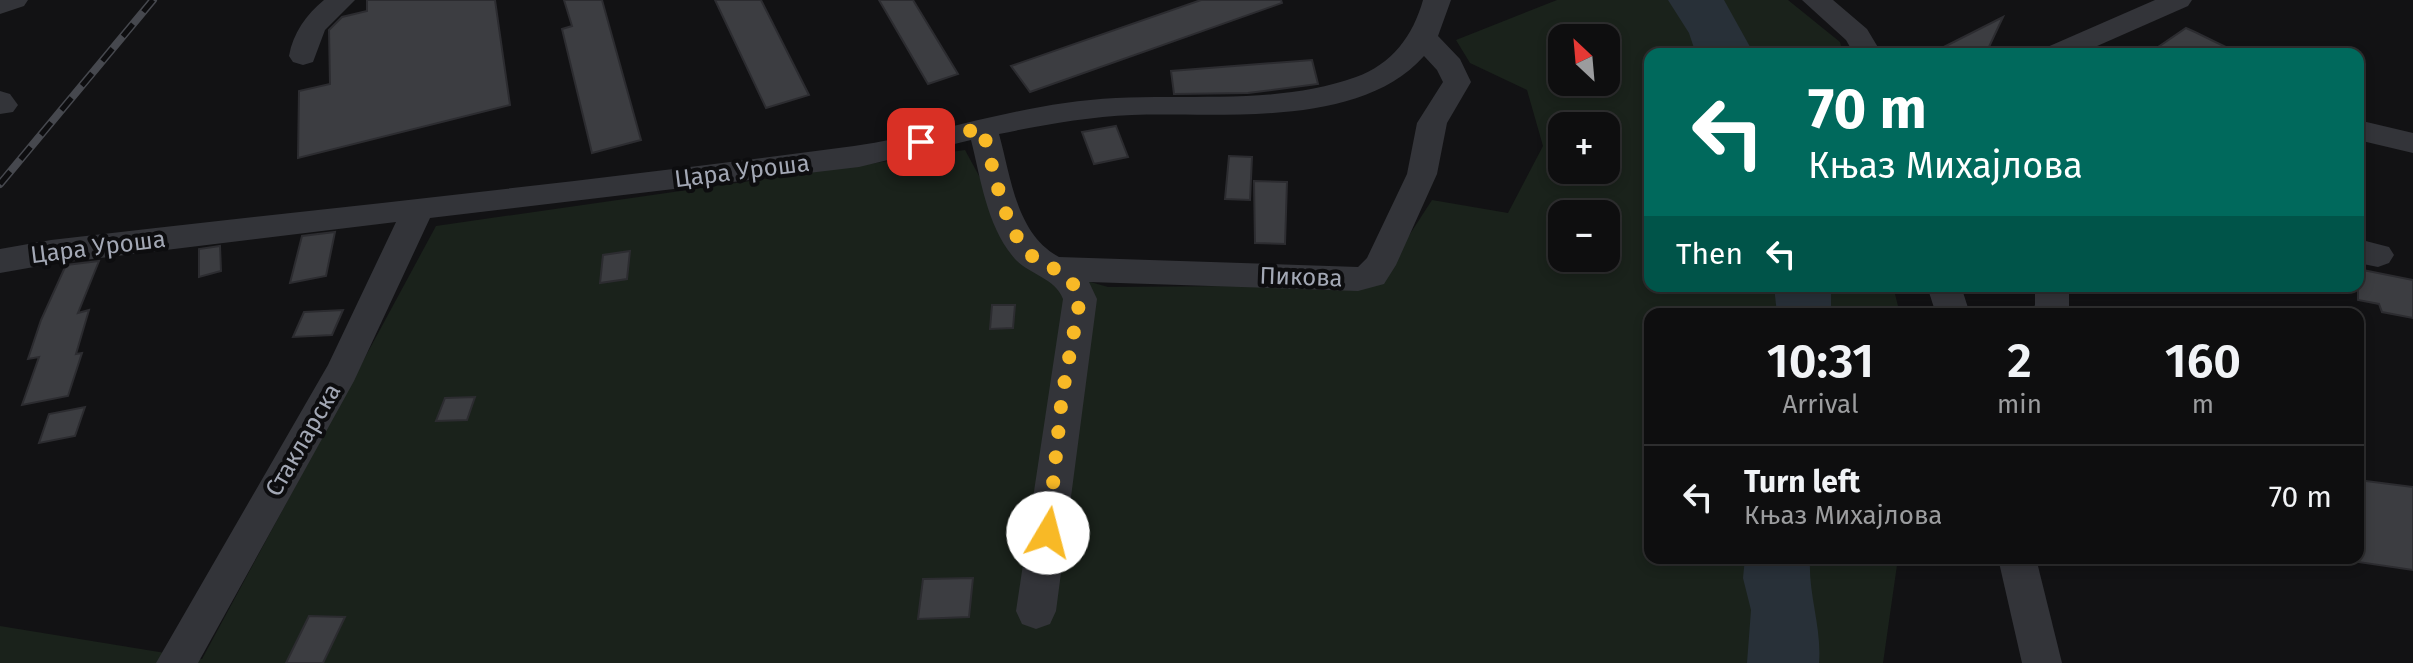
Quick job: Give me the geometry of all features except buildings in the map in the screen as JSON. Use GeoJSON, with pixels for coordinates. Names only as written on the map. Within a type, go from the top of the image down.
{"type":"FeatureCollection","features":[{"type":"Feature","properties":{"kind":"street"},"geometry":{"type":"LineString","coordinates":[[0,6],[14,0]]}},
{"type":"Feature","properties":{"kind":"street"},"geometry":{"type":"LineString","coordinates":[[303,56],[305,40],[318,19],[341,0]]}},
{"type":"Feature","properties":{"kind":"street","name":"Цара Уроша"},"geometry":{"type":"LineString","coordinates":[[0,261],[51,252],[859,156],[982,128],[1100,108],[1263,101],[1337,92],[1392,72],[1424,38],[1437,0]]}},
{"type":"Feature","properties":{"kind":"street"},"geometry":{"type":"LineString","coordinates":[[2082,48],[2178,0]]}},
{"type":"Feature","properties":{"kind":"street"},"geometry":{"type":"LineString","coordinates":[[1820,1],[1857,35],[1865,48]]}},
{"type":"Feature","properties":{"kind":"street","name":"Пикова"},"geometry":{"type":"LineString","coordinates":[[1055,269],[1358,279],[1372,275],[1380,265],[1422,174],[1432,123],[1457,82],[1457,74],[1424,38]]}},
{"type":"Feature","properties":{"kind":"street"},"geometry":{"type":"LineString","coordinates":[[982,128],[1012,228],[1031,256],[1067,275],[1080,299],[1062,396],[1055,480],[1036,611]]}},
{"type":"Feature","properties":{"kind":"street"},"geometry":{"type":"LineString","coordinates":[[2364,131],[2413,143]]}},
{"type":"Feature","properties":{"kind":"street","name":"Стакларска"},"geometry":{"type":"LineString","coordinates":[[176,663],[342,371],[418,210]]}},
{"type":"Feature","properties":{"kind":"street"},"geometry":{"type":"LineString","coordinates":[[2018,564],[2042,663]]}},
{"type":"Feature","properties":{"kind":"shaded area"},"geometry":{"type":"Polygon","coordinates":[[[1557,0],[1788,0],[1840,42],[1842,48],[1644,48],[1644,292],[1894,292],[1898,308],[1644,308],[1644,564],[1897,564],[1883,663],[0,663],[0,626],[202,659],[436,226],[965,150],[1027,264],[1108,287],[1377,285],[1432,200],[1508,213],[1543,146],[1527,90],[1470,63],[1456,40],[1557,0]]]}},
{"type":"Feature","properties":{"kind":"shaded area"},"geometry":{"type":"Polygon","coordinates":[[[1668,0],[1724,0],[1751,48],[1694,48],[1689,33],[1668,0]]]}},
{"type":"Feature","properties":{"kind":"shaded area"},"geometry":{"type":"Polygon","coordinates":[[[1775,292],[1831,292],[1831,308],[1776,308],[1775,292]]]}},
{"type":"Feature","properties":{"kind":"shaded area"},"geometry":{"type":"Polygon","coordinates":[[[1744,564],[1810,564],[1819,663],[1747,663],[1751,610],[1743,578],[1744,564]]]}},
{"type":"Feature","properties":{"kind":"railway"},"geometry":{"type":"LineString","coordinates":[[0,184],[153,0]]}},
{"type":"Feature","properties":{"kind":"route"},"geometry":{"type":"LineString","coordinates":[[921,142],[982,128],[1012,228],[1022,246],[1031,256],[1067,275],[1080,299],[1062,396],[1048,533]]}}]}
